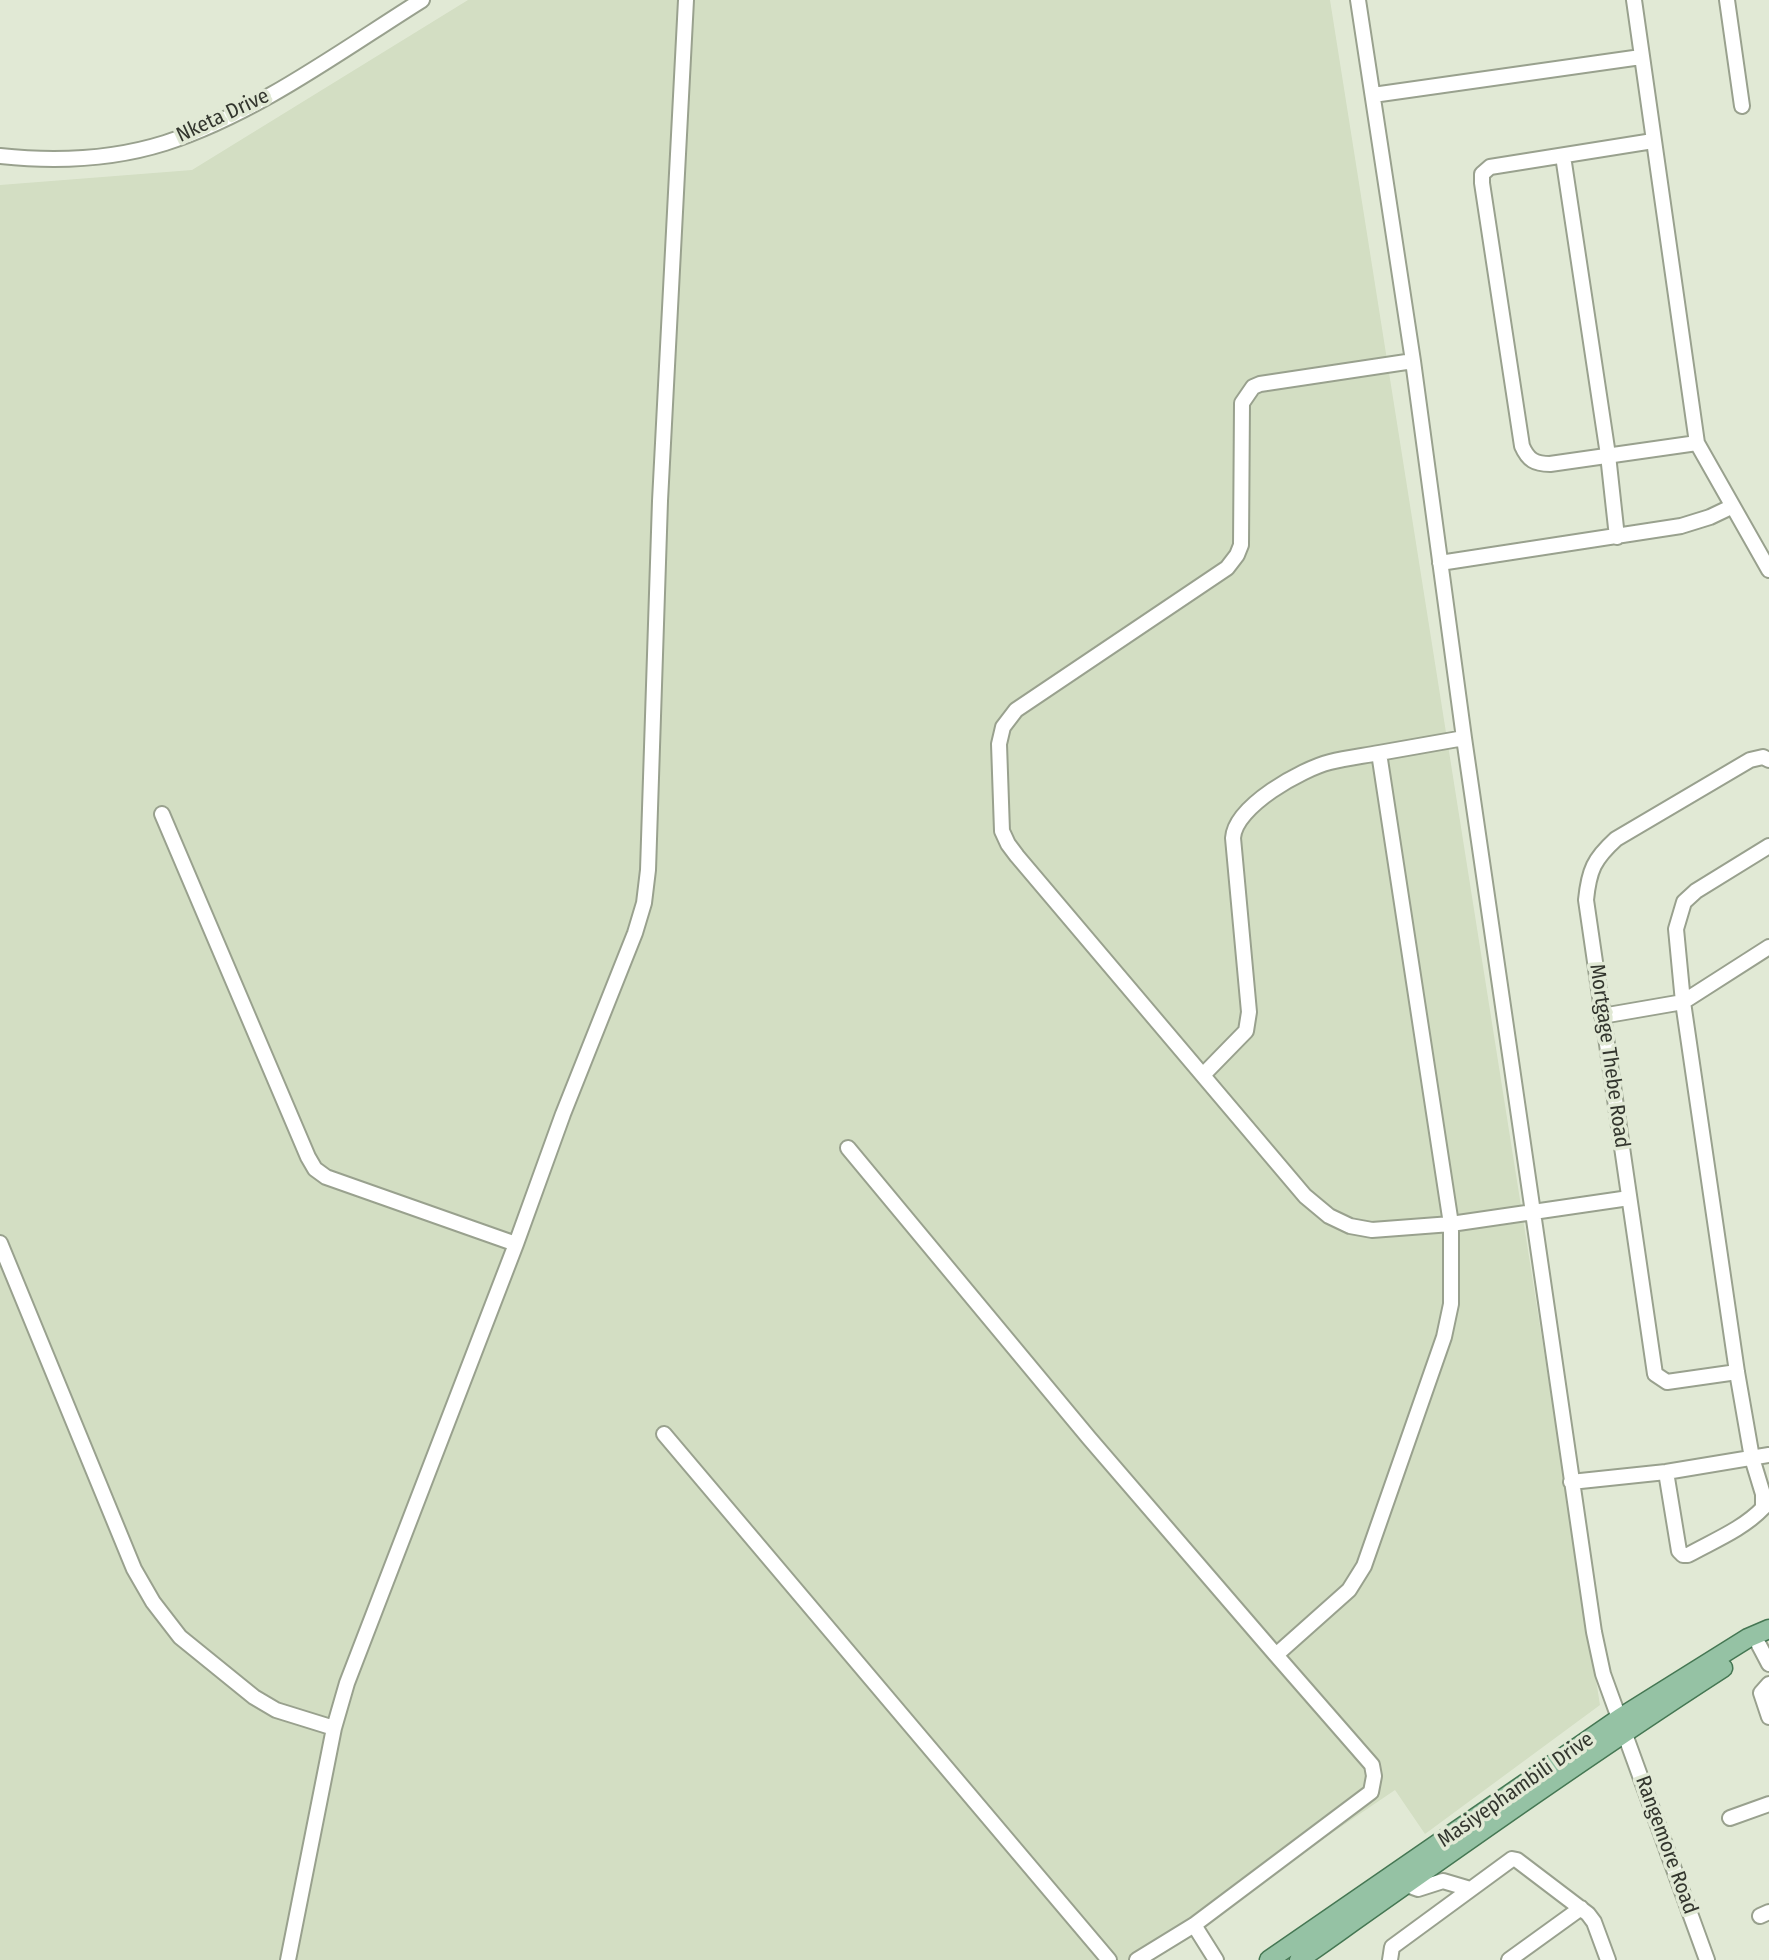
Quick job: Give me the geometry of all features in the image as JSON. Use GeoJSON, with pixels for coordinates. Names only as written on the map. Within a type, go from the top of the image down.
{"type":"FeatureCollection","features":[{"type":"Feature","properties":{"kind":"main road","name":"Masiyephambili Drive"},"geometry":{"type":"LineString","coordinates":[[1269,1960],[1623,1724],[1766,1636]]}},
{"type":"Feature","properties":{"kind":"main road","name":"Masiyephambili Drive"},"geometry":{"type":"LineString","coordinates":[[1299,1960],[1623,1724]]}},
{"type":"Feature","properties":{"kind":"street","name":"Nketa Drive"},"geometry":{"type":"LineString","coordinates":[[0,156],[63,160],[116,155],[165,143],[219,121],[273,93],[422,0]]}},
{"type":"Feature","properties":{"kind":"street"},"geometry":{"type":"LineString","coordinates":[[288,1960],[334,1728],[352,1671],[645,903],[660,501],[685,0]]}},
{"type":"Feature","properties":{"kind":"street","name":"Rangemore Road"},"geometry":{"type":"LineString","coordinates":[[1358,0],[1413,361],[1464,738],[1598,1654],[1707,1960]]}},
{"type":"Feature","properties":{"kind":"street"},"geometry":{"type":"LineString","coordinates":[[1634,0],[1697,443],[1769,570]]}},
{"type":"Feature","properties":{"kind":"street"},"geometry":{"type":"LineString","coordinates":[[1727,0],[1742,106]]}},
{"type":"Feature","properties":{"kind":"street"},"geometry":{"type":"LineString","coordinates":[[1373,96],[1641,57]]}},
{"type":"Feature","properties":{"kind":"street"},"geometry":{"type":"LineString","coordinates":[[1653,141],[1490,167],[1482,174],[1482,183],[1522,446],[1526,455],[1539,464],[1697,443]]}},
{"type":"Feature","properties":{"kind":"street"},"geometry":{"type":"LineString","coordinates":[[1563,156],[1608,455],[1617,537]]}},
{"type":"Feature","properties":{"kind":"street"},"geometry":{"type":"LineString","coordinates":[[1413,361],[1253,387],[1242,403],[1241,545],[1233,562],[1016,710],[1003,727],[999,744],[1002,831],[1008,844],[1203,1075],[1306,1196],[1329,1216],[1350,1226],[1372,1230],[1451,1224],[1629,1198]]}},
{"type":"Feature","properties":{"kind":"street"},"geometry":{"type":"LineString","coordinates":[[1440,563],[1696,523],[1731,507]]}},
{"type":"Feature","properties":{"kind":"street"},"geometry":{"type":"LineString","coordinates":[[1203,1075],[1246,1031],[1250,1012],[1233,838],[1238,821],[1280,786],[1319,766],[1464,738]]}},
{"type":"Feature","properties":{"kind":"street"},"geometry":{"type":"LineString","coordinates":[[1276,1655],[1349,1590],[1364,1566],[1444,1337],[1451,1304],[1451,1224],[1379,753]]}},
{"type":"Feature","properties":{"kind":"street","name":"Mortgage Thebe Road"},"geometry":{"type":"LineString","coordinates":[[1737,1373],[1667,1382],[1655,1374],[1586,900],[1592,866],[1616,839],[1750,760],[1763,757],[1769,760]]}},
{"type":"Feature","properties":{"kind":"street"},"geometry":{"type":"LineString","coordinates":[[162,814],[315,1169],[326,1177],[516,1244]]}},
{"type":"Feature","properties":{"kind":"street"},"geometry":{"type":"LineString","coordinates":[[1666,1472],[1679,1551],[1683,1555],[1688,1555],[1755,1517],[1763,1508],[1761,1486],[1752,1458],[1737,1373],[1683,1002],[1676,929],[1684,902],[1709,881],[1769,846]]}},
{"type":"Feature","properties":{"kind":"street"},"geometry":{"type":"LineString","coordinates":[[1602,1016],[1683,1002],[1769,947]]}},
{"type":"Feature","properties":{"kind":"street"},"geometry":{"type":"LineString","coordinates":[[848,1148],[1089,1438],[1372,1765],[1374,1785],[1371,1792],[1194,1925],[1137,1960]]}},
{"type":"Feature","properties":{"kind":"street"},"geometry":{"type":"LineString","coordinates":[[0,1243],[134,1569],[153,1602],[180,1637],[254,1697],[276,1710],[334,1728]]}},
{"type":"Feature","properties":{"kind":"street"},"geometry":{"type":"LineString","coordinates":[[664,1434],[1109,1960]]}},
{"type":"Feature","properties":{"kind":"street"},"geometry":{"type":"LineString","coordinates":[[1571,1482],[1666,1472],[1769,1455]]}},
{"type":"Feature","properties":{"kind":"street"},"geometry":{"type":"LineString","coordinates":[[1766,1636],[1769,1664]]}},
{"type":"Feature","properties":{"kind":"street"},"geometry":{"type":"LineString","coordinates":[[1769,1684],[1760,1693],[1769,1717]]}},
{"type":"Feature","properties":{"kind":"street"},"geometry":{"type":"LineString","coordinates":[[1730,1818],[1769,1804]]}},
{"type":"Feature","properties":{"kind":"street"},"geometry":{"type":"LineString","coordinates":[[1390,1960],[1392,1947],[1507,1861],[1515,1860],[1581,1908],[1594,1922],[1608,1960]]}},
{"type":"Feature","properties":{"kind":"street"},"geometry":{"type":"LineString","coordinates":[[1404,1884],[1418,1888],[1443,1881],[1470,1889]]}},
{"type":"Feature","properties":{"kind":"street"},"geometry":{"type":"LineString","coordinates":[[1509,1960],[1581,1908]]}},
{"type":"Feature","properties":{"kind":"street"},"geometry":{"type":"LineString","coordinates":[[1194,1925],[1216,1960]]}},
{"type":"Feature","properties":{"kind":"shaded area"},"geometry":{"type":"Polygon","coordinates":[[[468,0],[1330,0],[1600,1705],[1425,1834],[1395,1790],[1145,1960],[0,1960],[0,185],[192,170],[468,0]]]}}]}
